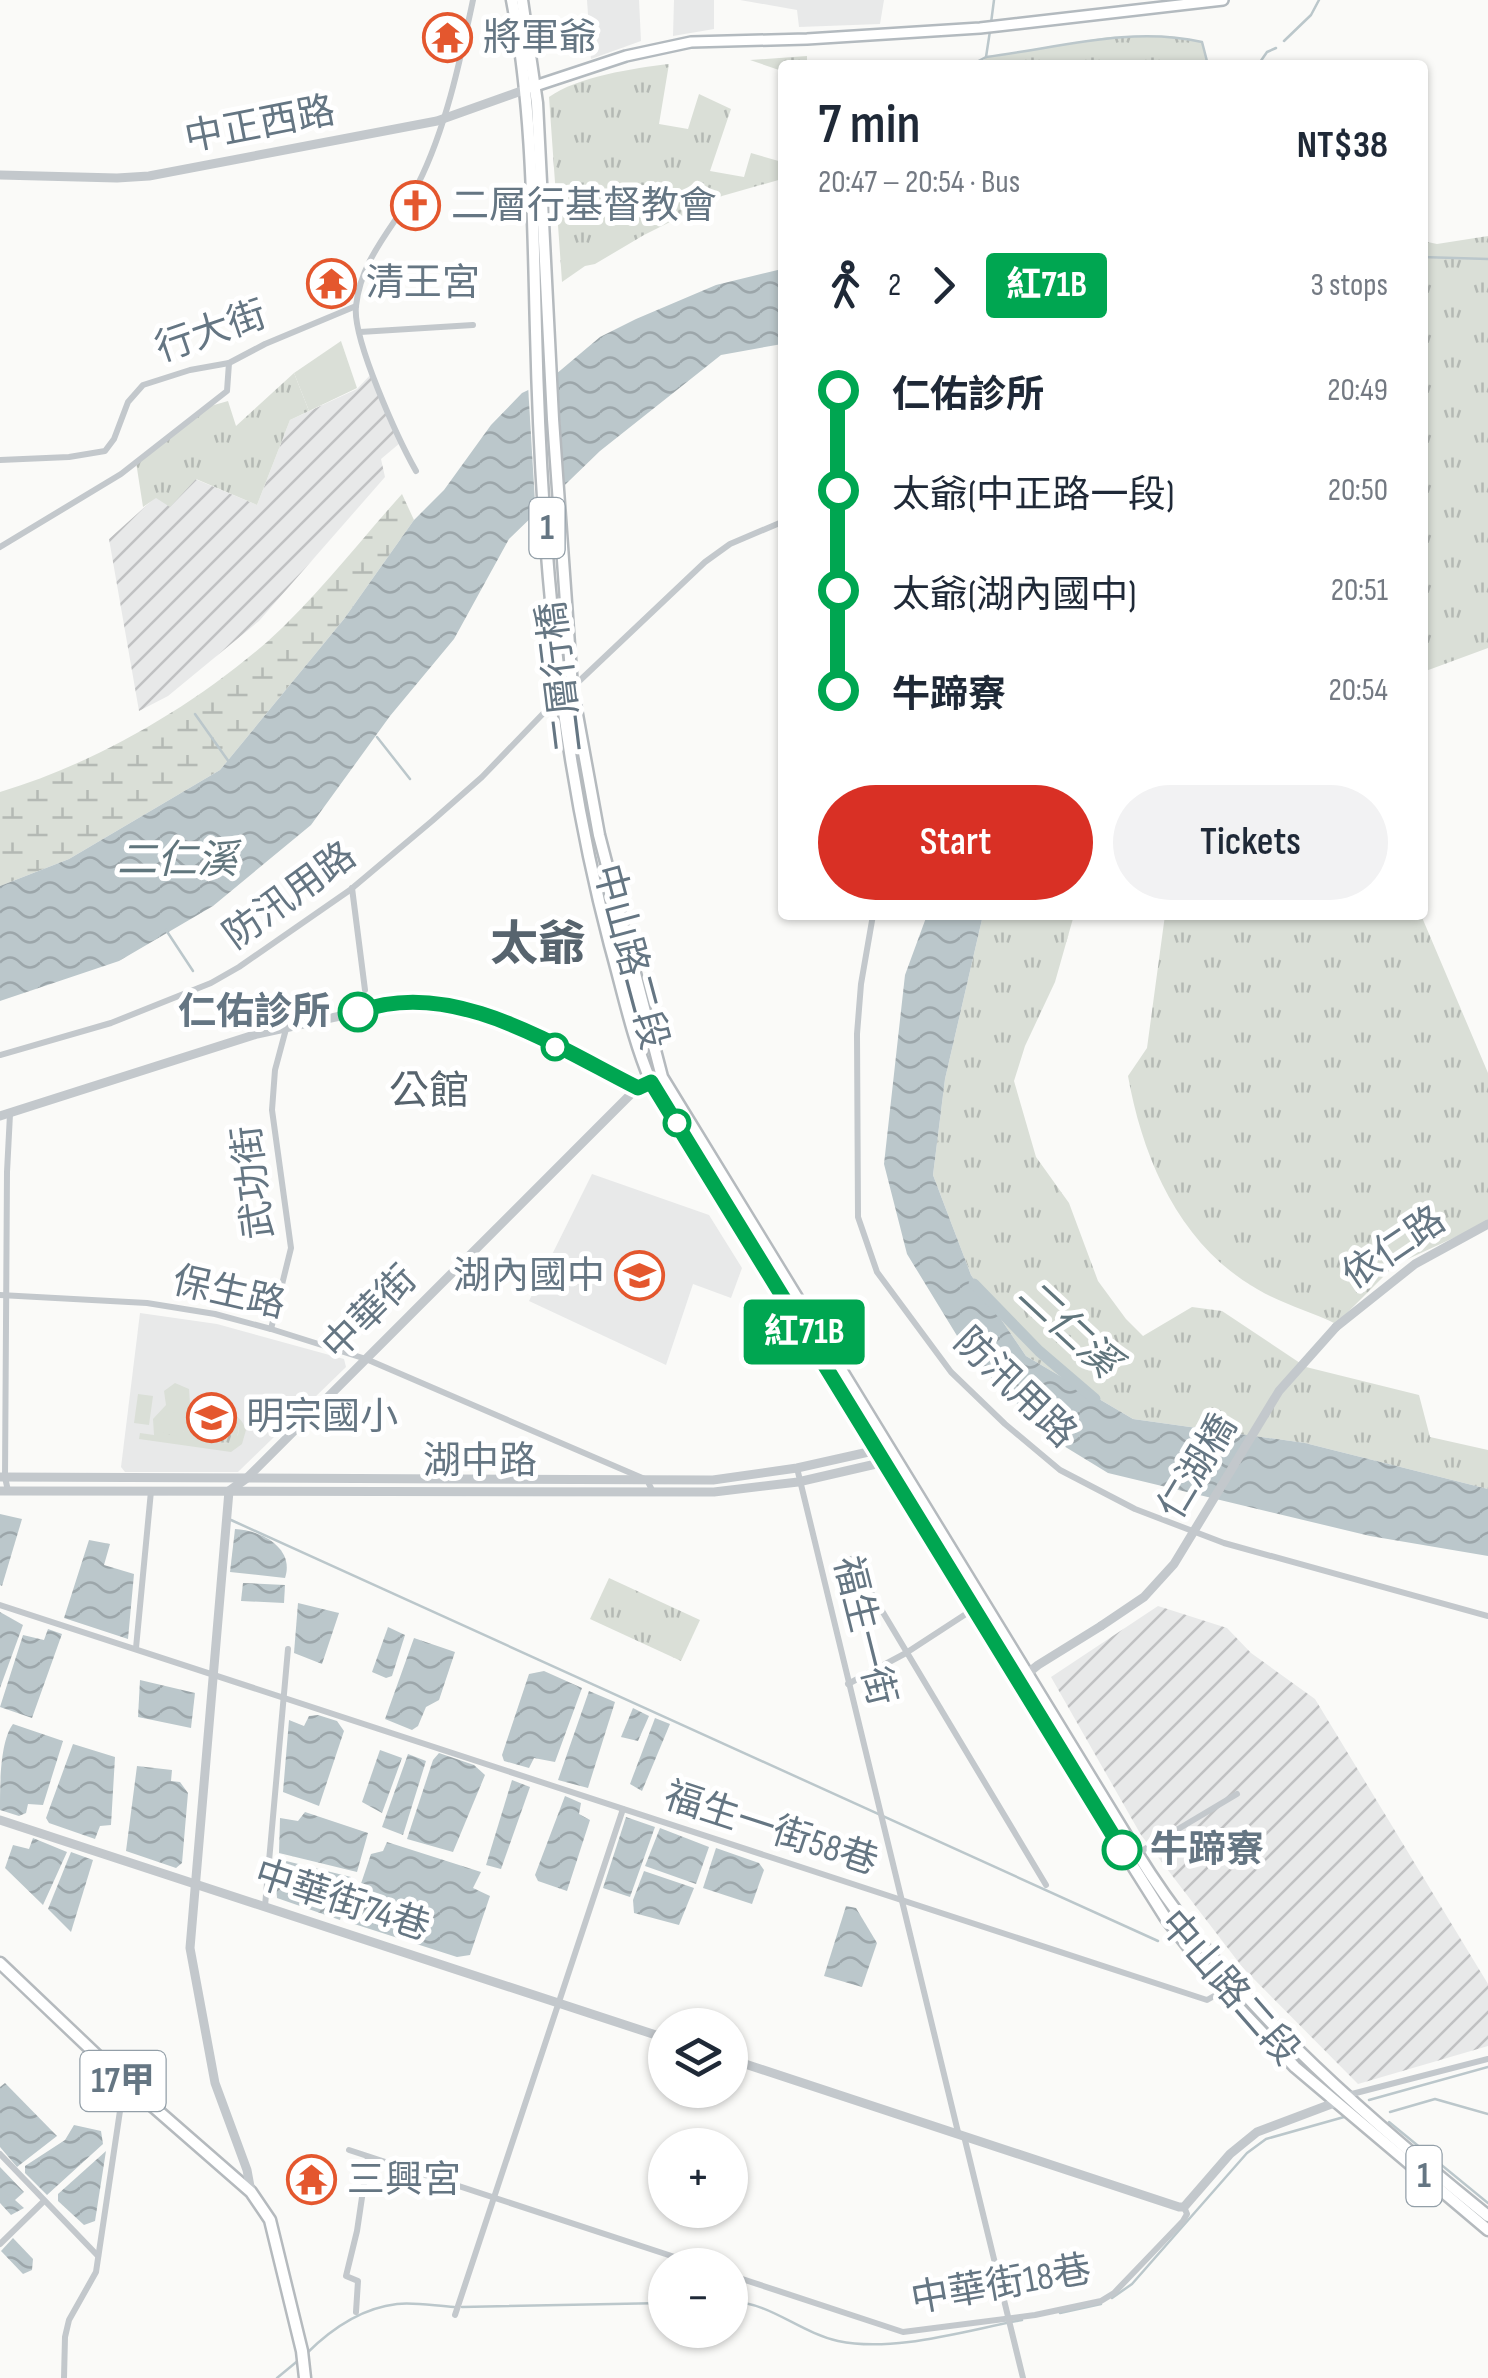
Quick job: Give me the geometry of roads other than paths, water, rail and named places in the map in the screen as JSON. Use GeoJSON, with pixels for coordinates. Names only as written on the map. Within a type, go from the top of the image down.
{"type":"FeatureCollection","features":[{"type":"Feature","properties":{"kind":"main road","name":"1"},"geometry":{"type":"LineString","coordinates":[[512,0],[529,88]]}},
{"type":"Feature","properties":{"kind":"main road","name":"1"},"geometry":{"type":"LineString","coordinates":[[522,0],[538,213]]}},
{"type":"Feature","properties":{"kind":"main road"},"geometry":{"type":"LineString","coordinates":[[529,88],[618,59],[691,42],[980,28],[1223,0]]}},
{"type":"Feature","properties":{"kind":"main road","name":"二層行橋"},"geometry":{"type":"LineString","coordinates":[[538,213],[572,687],[598,835]]}},
{"type":"Feature","properties":{"kind":"main road","name":"二層行橋"},"geometry":{"type":"LineString","coordinates":[[538,213],[540,420],[560,696],[585,840]]}},
{"type":"Feature","properties":{"kind":"main road","name":"中山路二段"},"geometry":{"type":"LineString","coordinates":[[598,835],[657,1079]]}},
{"type":"Feature","properties":{"kind":"main road","name":"中山路二段"},"geometry":{"type":"LineString","coordinates":[[585,840],[623,999],[657,1079],[883,1449],[973,1609],[1145,1888],[1223,1990],[1337,2106],[1364,2119]]}},
{"type":"Feature","properties":{"kind":"main road","name":"中山路二段"},"geometry":{"type":"LineString","coordinates":[[890,1461],[1030,1675],[1137,1854],[1179,1914],[1231,1980],[1350,2097],[1364,2119]]}},
{"type":"Feature","properties":{"kind":"main road","name":"17甲"},"geometry":{"type":"LineString","coordinates":[[0,1963],[124,2082],[251,2192],[270,2220],[303,2354],[305,2378]]}},
{"type":"Feature","properties":{"kind":"main road","name":"1"},"geometry":{"type":"LineString","coordinates":[[1364,2119],[1488,2216]]}},
{"type":"Feature","properties":{"kind":"main road","name":"1"},"geometry":{"type":"LineString","coordinates":[[1364,2119],[1488,2230]]}},
{"type":"Feature","properties":{"kind":"street"},"geometry":{"type":"LineString","coordinates":[[416,471],[381,396],[360,332],[356,306],[373,252],[416,187],[442,120],[473,0]]}},
{"type":"Feature","properties":{"kind":"street","name":"中正西路"},"geometry":{"type":"LineString","coordinates":[[0,175],[149,176],[442,120],[529,88]]}},
{"type":"Feature","properties":{"kind":"street","name":"行大街"},"geometry":{"type":"LineString","coordinates":[[0,460],[105,451],[114,439],[128,402],[144,385],[190,370],[229,364],[265,344],[356,306]]}},
{"type":"Feature","properties":{"kind":"street"},"geometry":{"type":"LineString","coordinates":[[360,332],[472,325]]}},
{"type":"Feature","properties":{"kind":"street"},"geometry":{"type":"LineString","coordinates":[[0,547],[121,474],[207,408],[227,391],[229,364]]}},
{"type":"Feature","properties":{"kind":"street"},"geometry":{"type":"LineString","coordinates":[[572,687],[705,562],[730,544],[778,524]]}},
{"type":"Feature","properties":{"kind":"street","name":"防汛用路"},"geometry":{"type":"LineString","coordinates":[[0,1055],[111,1023],[210,983],[239,967],[352,888],[482,777],[560,696]]}},
{"type":"Feature","properties":{"kind":"street"},"geometry":{"type":"LineString","coordinates":[[352,888],[365,990]]}},
{"type":"Feature","properties":{"kind":"street","name":"防汛用路"},"geometry":{"type":"LineString","coordinates":[[873,920],[861,984],[857,1034],[858,1217],[877,1272],[951,1372],[1060,1470],[1135,1509],[1224,1543],[1488,1616]]}},
{"type":"Feature","properties":{"kind":"street"},"geometry":{"type":"LineString","coordinates":[[4,1491],[5,1115],[34,1102],[209,1048],[386,1004],[432,1002],[488,1016],[638,1088],[657,1079]]}},
{"type":"Feature","properties":{"kind":"street","name":"武功街"},"geometry":{"type":"LineString","coordinates":[[271,1328],[291,1248],[272,1110],[275,1070],[286,1029]]}},
{"type":"Feature","properties":{"kind":"street","name":"中華街"},"geometry":{"type":"LineString","coordinates":[[229,1491],[247,1478],[638,1088]]}},
{"type":"Feature","properties":{"kind":"street","name":"依仁路"},"geometry":{"type":"LineString","coordinates":[[1336,1327],[1415,1264],[1488,1224]]}},
{"type":"Feature","properties":{"kind":"street","name":"保生路"},"geometry":{"type":"LineString","coordinates":[[4,1295],[147,1303],[271,1328],[366,1359],[646,1480]]}},
{"type":"Feature","properties":{"kind":"street","name":"仁湖橋"},"geometry":{"type":"LineString","coordinates":[[1018,1682],[1144,1597],[1174,1564],[1279,1391],[1336,1327]]}},
{"type":"Feature","properties":{"kind":"street","name":"湖中路"},"geometry":{"type":"LineString","coordinates":[[2,1477],[713,1480],[797,1468],[883,1449]]}},
{"type":"Feature","properties":{"kind":"street","name":"湖中路"},"geometry":{"type":"LineString","coordinates":[[4,1491],[714,1492],[798,1482],[890,1461]]}},
{"type":"Feature","properties":{"kind":"street","name":"福生一街"},"geometry":{"type":"LineString","coordinates":[[797,1468],[902,1901]]}},
{"type":"Feature","properties":{"kind":"street"},"geometry":{"type":"LineString","coordinates":[[646,1480],[652,1490]]}},
{"type":"Feature","properties":{"kind":"street"},"geometry":{"type":"LineString","coordinates":[[136,1648],[151,1491]]}},
{"type":"Feature","properties":{"kind":"street"},"geometry":{"type":"LineString","coordinates":[[229,1491],[190,1948],[218,2096],[251,2192]]}},
{"type":"Feature","properties":{"kind":"street"},"geometry":{"type":"LineString","coordinates":[[851,1559],[1046,1885]]}},
{"type":"Feature","properties":{"kind":"street"},"geometry":{"type":"LineString","coordinates":[[0,1605],[623,1809],[457,2311]]}},
{"type":"Feature","properties":{"kind":"street"},"geometry":{"type":"LineString","coordinates":[[848,1684],[906,1654],[973,1609]]}},
{"type":"Feature","properties":{"kind":"street"},"geometry":{"type":"LineString","coordinates":[[265,1906],[288,1649]]}},
{"type":"Feature","properties":{"kind":"street"},"geometry":{"type":"LineString","coordinates":[[1137,1854],[1238,1794]]}},
{"type":"Feature","properties":{"kind":"street","name":"福生一街58巷"},"geometry":{"type":"LineString","coordinates":[[623,1809],[1207,2000],[1223,1990]]}},
{"type":"Feature","properties":{"kind":"street","name":"中華街74巷"},"geometry":{"type":"LineString","coordinates":[[0,1820],[648,2032]]}},
{"type":"Feature","properties":{"kind":"street"},"geometry":{"type":"LineString","coordinates":[[902,1901],[1022,2378]]}},
{"type":"Feature","properties":{"kind":"street"},"geometry":{"type":"LineString","coordinates":[[748,2065],[1184,2207],[1230,2154],[1257,2132],[1337,2106],[1350,2097],[1488,2059]]}},
{"type":"Feature","properties":{"kind":"street"},"geometry":{"type":"LineString","coordinates":[[64,2378],[69,2320],[91,2286],[98,2256],[124,2082]]}},
{"type":"Feature","properties":{"kind":"street"},"geometry":{"type":"LineString","coordinates":[[349,2150],[648,2248]]}},
{"type":"Feature","properties":{"kind":"street"},"geometry":{"type":"LineString","coordinates":[[0,2154],[98,2256]]}},
{"type":"Feature","properties":{"kind":"street"},"geometry":{"type":"LineString","coordinates":[[356,2312],[358,2281],[346,2276],[358,2231],[368,2158]]}},
{"type":"Feature","properties":{"kind":"street"},"geometry":{"type":"LineString","coordinates":[[0,2244],[44,2201]]}},
{"type":"Feature","properties":{"kind":"street","name":"中華街18巷"},"geometry":{"type":"LineString","coordinates":[[748,2281],[903,2332],[1008,2319],[1101,2301],[1114,2293],[1182,2221],[1187,2214],[1184,2207]]}},
{"type":"Feature","properties":{"kind":"water","name":"二仁溪"},"geometry":{"type":"Polygon","coordinates":[[[778,270],[778,345],[721,355],[600,451],[509,539],[454,639],[390,716],[311,825],[213,906],[119,961],[0,1001],[0,886],[69,859],[220,770],[344,619],[414,520],[444,490],[491,425],[522,393],[549,380],[600,337],[716,285],[778,270]]]}},
{"type":"Feature","properties":{"kind":"water","name":"二仁溪"},"geometry":{"type":"Polygon","coordinates":[[[925,920],[982,920],[945,1079],[933,1175],[971,1275],[1026,1356],[1133,1419],[1305,1443],[1488,1489],[1488,1556],[1370,1536],[1108,1473],[1054,1440],[970,1357],[907,1254],[884,1164],[905,975],[925,920]]]}},
{"type":"Feature","properties":{"kind":"water"},"geometry":{"type":"Polygon","coordinates":[[[0,1514],[22,1519],[2,1586],[0,1585],[0,1514]]]}},
{"type":"Feature","properties":{"kind":"water"},"geometry":{"type":"Polygon","coordinates":[[[235,1529],[274,1543],[285,1558],[285,1578],[230,1572],[235,1529]]]}},
{"type":"Feature","properties":{"kind":"water"},"geometry":{"type":"Polygon","coordinates":[[[89,1540],[110,1544],[104,1565],[134,1574],[128,1639],[64,1618],[89,1540]]]}},
{"type":"Feature","properties":{"kind":"water"},"geometry":{"type":"Polygon","coordinates":[[[243,1583],[285,1585],[284,1603],[241,1601],[243,1583]]]}},
{"type":"Feature","properties":{"kind":"water"},"geometry":{"type":"Polygon","coordinates":[[[298,1603],[339,1613],[322,1664],[294,1653],[298,1603]]]}},
{"type":"Feature","properties":{"kind":"water"},"geometry":{"type":"Polygon","coordinates":[[[0,1612],[23,1625],[0,1688],[0,1612]]]}},
{"type":"Feature","properties":{"kind":"water"},"geometry":{"type":"Polygon","coordinates":[[[388,1627],[405,1635],[392,1676],[386,1678],[372,1672],[388,1627]]]}},
{"type":"Feature","properties":{"kind":"water"},"geometry":{"type":"Polygon","coordinates":[[[48,1629],[62,1634],[32,1718],[0,1707],[23,1635],[44,1640],[48,1629]]]}},
{"type":"Feature","properties":{"kind":"water"},"geometry":{"type":"Polygon","coordinates":[[[414,1638],[455,1652],[439,1700],[426,1707],[418,1726],[412,1730],[385,1719],[414,1638]]]}},
{"type":"Feature","properties":{"kind":"water"},"geometry":{"type":"Polygon","coordinates":[[[544,1671],[582,1688],[555,1762],[534,1758],[529,1768],[504,1761],[502,1755],[529,1674],[544,1671]]]}},
{"type":"Feature","properties":{"kind":"water"},"geometry":{"type":"Polygon","coordinates":[[[140,1680],[195,1693],[191,1728],[138,1717],[140,1680]]]}},
{"type":"Feature","properties":{"kind":"water"},"geometry":{"type":"Polygon","coordinates":[[[589,1691],[615,1702],[588,1788],[558,1780],[589,1691]]]}},
{"type":"Feature","properties":{"kind":"water"},"geometry":{"type":"Polygon","coordinates":[[[633,1708],[649,1716],[638,1741],[621,1737],[633,1708]]]}},
{"type":"Feature","properties":{"kind":"water"},"geometry":{"type":"Polygon","coordinates":[[[309,1716],[337,1721],[344,1731],[319,1806],[283,1792],[289,1720],[304,1726],[309,1716]]]}},
{"type":"Feature","properties":{"kind":"water"},"geometry":{"type":"Polygon","coordinates":[[[655,1718],[670,1724],[642,1791],[630,1784],[655,1718]]]}},
{"type":"Feature","properties":{"kind":"water"},"geometry":{"type":"Polygon","coordinates":[[[13,1724],[63,1741],[43,1805],[28,1804],[26,1813],[19,1816],[0,1810],[3,1752],[13,1724]]]}},
{"type":"Feature","properties":{"kind":"water"},"geometry":{"type":"Polygon","coordinates":[[[73,1744],[115,1757],[111,1825],[100,1826],[95,1839],[49,1823],[46,1818],[73,1744]]]}},
{"type":"Feature","properties":{"kind":"water"},"geometry":{"type":"Polygon","coordinates":[[[380,1750],[402,1758],[382,1813],[362,1802],[380,1750]]]}},
{"type":"Feature","properties":{"kind":"water"},"geometry":{"type":"Polygon","coordinates":[[[439,1753],[474,1765],[485,1775],[453,1852],[407,1839],[433,1760],[439,1753]]]}},
{"type":"Feature","properties":{"kind":"water"},"geometry":{"type":"Polygon","coordinates":[[[408,1754],[426,1761],[403,1835],[382,1827],[408,1754]]]}},
{"type":"Feature","properties":{"kind":"water"},"geometry":{"type":"Polygon","coordinates":[[[137,1766],[172,1770],[171,1781],[180,1782],[188,1793],[182,1863],[176,1868],[126,1851],[137,1766]]]}},
{"type":"Feature","properties":{"kind":"water"},"geometry":{"type":"Polygon","coordinates":[[[512,1780],[530,1787],[501,1869],[486,1865],[512,1780]]]}},
{"type":"Feature","properties":{"kind":"water"},"geometry":{"type":"Polygon","coordinates":[[[565,1796],[581,1803],[579,1814],[590,1820],[567,1891],[538,1881],[535,1875],[565,1796]]]}},
{"type":"Feature","properties":{"kind":"water"},"geometry":{"type":"Polygon","coordinates":[[[305,1812],[368,1833],[357,1872],[279,1853],[280,1818],[298,1821],[305,1812]]]}},
{"type":"Feature","properties":{"kind":"water"},"geometry":{"type":"Polygon","coordinates":[[[626,1817],[655,1827],[630,1897],[603,1888],[626,1817]]]}},
{"type":"Feature","properties":{"kind":"water"},"geometry":{"type":"Polygon","coordinates":[[[660,1828],[709,1847],[696,1884],[645,1866],[660,1828]]]}},
{"type":"Feature","properties":{"kind":"water"},"geometry":{"type":"Polygon","coordinates":[[[33,1838],[67,1852],[43,1905],[5,1868],[13,1845],[29,1849],[33,1838]]]}},
{"type":"Feature","properties":{"kind":"water"},"geometry":{"type":"Polygon","coordinates":[[[387,1842],[481,1872],[473,1888],[490,1896],[470,1955],[457,1957],[348,1922],[371,1854],[383,1851],[387,1842]]]}},
{"type":"Feature","properties":{"kind":"water"},"geometry":{"type":"Polygon","coordinates":[[[716,1848],[759,1863],[764,1870],[752,1904],[703,1888],[716,1848]]]}},
{"type":"Feature","properties":{"kind":"water"},"geometry":{"type":"Polygon","coordinates":[[[71,1852],[93,1860],[71,1932],[48,1909],[71,1852]]]}},
{"type":"Feature","properties":{"kind":"water"},"geometry":{"type":"Polygon","coordinates":[[[274,1858],[351,1877],[340,1920],[277,1898],[274,1858]]]}},
{"type":"Feature","properties":{"kind":"water"},"geometry":{"type":"Polygon","coordinates":[[[644,1871],[694,1888],[679,1925],[634,1913],[633,1900],[644,1871]]]}},
{"type":"Feature","properties":{"kind":"water"},"geometry":{"type":"Polygon","coordinates":[[[846,1906],[856,1908],[877,1943],[862,1987],[824,1976],[846,1906]]]}},
{"type":"Feature","properties":{"kind":"water"},"geometry":{"type":"Polygon","coordinates":[[[5,2083],[57,2136],[17,2167],[0,2147],[0,2087],[5,2083]]]}},
{"type":"Feature","properties":{"kind":"water"},"geometry":{"type":"Polygon","coordinates":[[[74,2125],[101,2131],[103,2144],[47,2195],[25,2173],[25,2166],[65,2140],[74,2125]]]}},
{"type":"Feature","properties":{"kind":"water"},"geometry":{"type":"Polygon","coordinates":[[[106,2151],[95,2221],[84,2225],[58,2201],[58,2194],[106,2151]]]}},
{"type":"Feature","properties":{"kind":"water"},"geometry":{"type":"Polygon","coordinates":[[[0,2167],[24,2192],[15,2200],[24,2208],[11,2215],[0,2203],[0,2167]]]}},
{"type":"Feature","properties":{"kind":"water"},"geometry":{"type":"Polygon","coordinates":[[[13,2238],[33,2259],[32,2270],[23,2274],[1,2251],[13,2238]]]}},
{"type":"Feature","properties":{"kind":"waterway"},"geometry":{"type":"LineString","coordinates":[[991,23],[994,0]]}},
{"type":"Feature","properties":{"kind":"waterway"},"geometry":{"type":"LineString","coordinates":[[1284,41],[1311,15],[1319,0]]}},
{"type":"Feature","properties":{"kind":"waterway"},"geometry":{"type":"LineString","coordinates":[[986,57],[990,31]]}},
{"type":"Feature","properties":{"kind":"waterway"},"geometry":{"type":"LineString","coordinates":[[980,60],[1094,40],[1148,36],[1202,42],[1207,60]]}},
{"type":"Feature","properties":{"kind":"waterway"},"geometry":{"type":"LineString","coordinates":[[1261,60],[1276,48]]}},
{"type":"Feature","properties":{"kind":"waterway"},"geometry":{"type":"LineString","coordinates":[[1428,257],[1488,259]]}},
{"type":"Feature","properties":{"kind":"waterway"},"geometry":{"type":"LineString","coordinates":[[195,714],[229,762]]}},
{"type":"Feature","properties":{"kind":"waterway"},"geometry":{"type":"LineString","coordinates":[[377,737],[410,779]]}},
{"type":"Feature","properties":{"kind":"waterway"},"geometry":{"type":"LineString","coordinates":[[166,930],[193,971]]}},
{"type":"Feature","properties":{"kind":"waterway","name":"二仁溪"},"geometry":{"type":"LineString","coordinates":[[974,1284],[1039,1351],[1095,1399]]}},
{"type":"Feature","properties":{"kind":"waterway"},"geometry":{"type":"LineString","coordinates":[[231,1520],[1158,1941]]}},
{"type":"Feature","properties":{"kind":"waterway"},"geometry":{"type":"LineString","coordinates":[[1369,2100],[1488,2067]]}},
{"type":"Feature","properties":{"kind":"waterway"},"geometry":{"type":"LineString","coordinates":[[1390,2112],[1435,2099],[1488,2114]]}},
{"type":"Feature","properties":{"kind":"waterway"},"geometry":{"type":"LineString","coordinates":[[1112,2298],[1132,2284],[1247,2153],[1266,2139],[1344,2117]]}},
{"type":"Feature","properties":{"kind":"waterway"},"geometry":{"type":"LineString","coordinates":[[1389,2122],[1488,2203]]}},
{"type":"Feature","properties":{"kind":"waterway"},"geometry":{"type":"LineString","coordinates":[[462,2307],[648,2303]]}},
{"type":"Feature","properties":{"kind":"waterway"},"geometry":{"type":"LineString","coordinates":[[306,2354],[336,2329],[371,2310],[404,2304],[454,2307]]}},
{"type":"Feature","properties":{"kind":"waterway"},"geometry":{"type":"LineString","coordinates":[[748,2304],[824,2337],[860,2344],[930,2339],[1022,2320]]}},
{"type":"Feature","properties":{"kind":"waterway"},"geometry":{"type":"LineString","coordinates":[[1060,2313],[1101,2304]]}},
{"type":"Feature","properties":{"kind":"waterway"},"geometry":{"type":"LineString","coordinates":[[277,2378],[300,2359]]}},
{"type":"Feature","properties":{"kind":"place","name":"將軍爺"},"geometry":{"type":"Point","coordinates":[448,38]}},
{"type":"Feature","properties":{"kind":"place","name":"二層行基督教會"},"geometry":{"type":"Point","coordinates":[416,206]}},
{"type":"Feature","properties":{"kind":"place","name":"清王宮"},"geometry":{"type":"Point","coordinates":[331,283]}},
{"type":"Feature","properties":{"kind":"place","name":"仁佑診所"},"geometry":{"type":"Point","coordinates":[358,1012]}},
{"type":"Feature","properties":{"kind":"place","name":"湖內國中"},"geometry":{"type":"Point","coordinates":[640,1276]}},
{"type":"Feature","properties":{"kind":"place","name":"明宗國小"},"geometry":{"type":"Point","coordinates":[211,1417]}},
{"type":"Feature","properties":{"kind":"place","name":"牛蹄寮"},"geometry":{"type":"Point","coordinates":[1122,1850]}},
{"type":"Feature","properties":{"kind":"place","name":"三興宮"},"geometry":{"type":"Point","coordinates":[312,2180]}},
{"type":"Feature","properties":{"kind":"district","name":"太爺"},"geometry":{"type":"Point","coordinates":[538,945]}},
{"type":"Feature","properties":{"kind":"district","name":"公館"},"geometry":{"type":"Point","coordinates":[429,1092]}}]}
